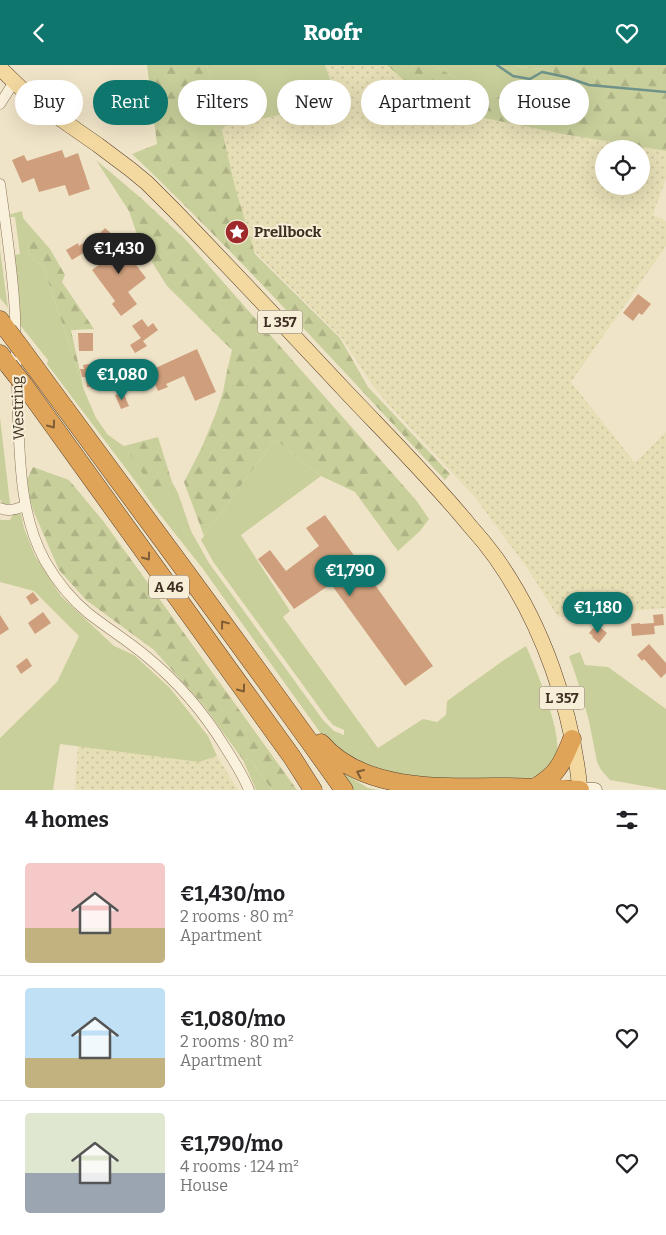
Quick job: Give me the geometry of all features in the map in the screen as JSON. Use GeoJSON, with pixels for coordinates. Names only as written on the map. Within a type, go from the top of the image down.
{"type":"FeatureCollection","features":[{"type":"Feature","properties":{"kind":"highway","name":"A 46"},"geometry":{"type":"LineString","coordinates":[[4,326],[264,677],[344,790]]}},
{"type":"Feature","properties":{"kind":"highway","name":"A 46"},"geometry":{"type":"LineString","coordinates":[[5,360],[280,741],[313,790]]}},
{"type":"Feature","properties":{"kind":"highway"},"geometry":{"type":"LineString","coordinates":[[264,677],[337,760],[354,771],[375,780],[424,788],[536,787],[580,790]]}},
{"type":"Feature","properties":{"kind":"highway"},"geometry":{"type":"LineString","coordinates":[[536,787],[553,775],[563,761],[572,739]]}},
{"type":"Feature","properties":{"kind":"main road","name":"L 357"},"geometry":{"type":"LineString","coordinates":[[0,68],[32,99],[130,169],[166,202],[455,507],[495,557],[515,586],[540,636],[564,702],[580,790]]}},
{"type":"Feature","properties":{"kind":"main road"},"geometry":{"type":"LineString","coordinates":[[580,790],[595,790]]}},
{"type":"Feature","properties":{"kind":"street"},"geometry":{"type":"LineString","coordinates":[[0,105],[14,82]]}},
{"type":"Feature","properties":{"kind":"street","name":"Westring"},"geometry":{"type":"LineString","coordinates":[[0,184],[14,305],[20,457],[25,507],[32,532],[45,561],[66,590],[88,613],[146,656],[197,707],[234,761],[249,790]]}},
{"type":"Feature","properties":{"kind":"street"},"geometry":{"type":"LineString","coordinates":[[0,508],[10,510],[25,507]]}},
{"type":"Feature","properties":{"kind":"shaded area"},"geometry":{"type":"Polygon","coordinates":[[[325,65],[387,65],[403,80],[361,80],[361,125],[489,125],[489,111],[499,114],[499,125],[534,125],[563,134],[599,140],[595,140],[595,195],[650,195],[650,148],[666,151],[666,178],[653,215],[666,221],[666,246],[571,382],[635,463],[666,432],[666,608],[558,617],[528,569],[474,496],[373,386],[341,337],[253,250],[235,187],[221,127],[231,125],[267,125],[267,118],[277,116],[277,125],[351,125],[351,80],[331,80],[325,65]]]}},
{"type":"Feature","properties":{"kind":"shaded area"},"geometry":{"type":"Polygon","coordinates":[[[78,746],[199,762],[217,756],[238,790],[75,790],[78,746]]]}},
{"type":"Feature","properties":{"kind":"green space"},"geometry":{"type":"Polygon","coordinates":[[[147,65],[207,65],[210,80],[178,80],[178,125],[221,125],[235,187],[255,254],[340,338],[368,387],[450,474],[445,480],[252,274],[132,154],[157,144],[155,125],[168,125],[168,80],[149,80],[147,65]]]}},
{"type":"Feature","properties":{"kind":"green space"},"geometry":{"type":"Polygon","coordinates":[[[207,65],[325,65],[331,80],[277,80],[277,116],[267,118],[267,80],[210,80],[207,65]]]}},
{"type":"Feature","properties":{"kind":"green space"},"geometry":{"type":"Polygon","coordinates":[[[387,65],[434,65],[458,80],[403,80],[387,65]]]}},
{"type":"Feature","properties":{"kind":"green space"},"geometry":{"type":"Polygon","coordinates":[[[434,65],[514,65],[554,72],[550,80],[499,80],[499,96],[492,97],[489,96],[489,80],[458,80],[434,65]]]}},
{"type":"Feature","properties":{"kind":"green space"},"geometry":{"type":"Polygon","coordinates":[[[514,65],[666,65],[666,151],[650,148],[650,140],[599,140],[519,125],[589,125],[589,80],[550,80],[554,72],[514,65]]]}},
{"type":"Feature","properties":{"kind":"green space"},"geometry":{"type":"Polygon","coordinates":[[[489,96],[499,96],[499,121],[489,119],[489,96]]]}},
{"type":"Feature","properties":{"kind":"green space"},"geometry":{"type":"Polygon","coordinates":[[[96,160],[186,240],[416,500],[429,519],[420,531],[398,551],[355,492],[321,476],[275,439],[204,536],[184,482],[201,449],[216,413],[223,392],[232,350],[167,286],[140,243],[129,211],[96,160]]]}},
{"type":"Feature","properties":{"kind":"green space"},"geometry":{"type":"Polygon","coordinates":[[[22,211],[29,255],[44,268],[84,390],[96,418],[108,435],[124,446],[160,498],[172,482],[178,493],[191,531],[209,563],[323,720],[334,731],[344,735],[344,730],[333,725],[327,718],[214,563],[201,540],[275,439],[321,476],[241,535],[290,611],[283,617],[378,748],[423,719],[437,722],[446,715],[447,701],[526,646],[547,699],[557,742],[556,756],[543,773],[531,779],[419,781],[361,770],[322,735],[203,569],[154,507],[47,364],[48,360],[20,325],[14,255],[20,254],[15,217],[9,217],[11,214],[22,211]]]}},
{"type":"Feature","properties":{"kind":"green space"},"geometry":{"type":"Polygon","coordinates":[[[22,217],[50,249],[65,275],[62,282],[94,329],[71,330],[84,390],[44,268],[29,255],[22,217]]]}},
{"type":"Feature","properties":{"kind":"green space"},"geometry":{"type":"Polygon","coordinates":[[[0,250],[8,308],[0,298],[0,250]]]}},
{"type":"Feature","properties":{"kind":"green space"},"geometry":{"type":"Polygon","coordinates":[[[0,417],[10,504],[3,505],[0,499],[0,417]]]}},
{"type":"Feature","properties":{"kind":"green space"},"geometry":{"type":"Polygon","coordinates":[[[158,437],[172,482],[160,499],[124,446],[158,437]]]}},
{"type":"Feature","properties":{"kind":"green space"},"geometry":{"type":"Polygon","coordinates":[[[33,467],[69,480],[104,522],[297,790],[272,790],[250,759],[243,760],[204,706],[154,650],[86,600],[59,570],[33,510],[25,483],[33,467]]]}},
{"type":"Feature","properties":{"kind":"green space"},"geometry":{"type":"Polygon","coordinates":[[[15,514],[21,514],[24,528],[35,556],[61,596],[114,646],[134,655],[170,688],[208,736],[217,756],[199,762],[60,744],[53,790],[0,790],[0,738],[57,682],[79,636],[34,591],[0,582],[0,519],[10,520],[15,514]]]}},
{"type":"Feature","properties":{"kind":"green space"},"geometry":{"type":"Polygon","coordinates":[[[580,652],[585,665],[608,667],[666,709],[666,790],[610,780],[601,770],[597,762],[589,721],[569,656],[580,652]]]}},
{"type":"Feature","properties":{"kind":"green space"},"geometry":{"type":"Polygon","coordinates":[[[250,759],[272,790],[256,790],[243,760],[250,759]]]}},
{"type":"Feature","properties":{"kind":"green space"},"geometry":{"type":"Polygon","coordinates":[[[342,772],[368,788],[379,790],[354,790],[342,772]]]}},
{"type":"Feature","properties":{"kind":"building"},"geometry":{"type":"Polygon","coordinates":[[[62,150],[65,158],[78,153],[90,189],[69,196],[65,185],[39,192],[34,178],[22,183],[12,160],[24,155],[27,161],[62,150]]]}},
{"type":"Feature","properties":{"kind":"building"},"geometry":{"type":"Polygon","coordinates":[[[105,228],[115,237],[146,278],[128,292],[137,304],[121,316],[112,304],[115,301],[92,270],[115,253],[100,233],[105,228]]]}},
{"type":"Feature","properties":{"kind":"building"},"geometry":{"type":"Polygon","coordinates":[[[90,241],[93,247],[72,260],[66,250],[78,243],[79,246],[90,241]]]}},
{"type":"Feature","properties":{"kind":"building"},"geometry":{"type":"Polygon","coordinates":[[[638,294],[651,304],[642,315],[639,313],[633,321],[623,313],[638,294]]]}},
{"type":"Feature","properties":{"kind":"building"},"geometry":{"type":"Polygon","coordinates":[[[142,319],[148,327],[153,323],[158,330],[143,341],[147,346],[135,353],[130,345],[141,338],[132,326],[142,319]]]}},
{"type":"Feature","properties":{"kind":"building"},"geometry":{"type":"Polygon","coordinates":[[[78,333],[93,333],[93,351],[79,351],[78,333]]]}},
{"type":"Feature","properties":{"kind":"building"},"geometry":{"type":"Polygon","coordinates":[[[197,349],[216,392],[195,401],[184,376],[166,384],[168,387],[158,391],[149,371],[197,349]]]}},
{"type":"Feature","properties":{"kind":"building"},"geometry":{"type":"Polygon","coordinates":[[[95,363],[100,388],[92,389],[87,387],[86,377],[82,377],[80,369],[84,369],[83,365],[95,363]]]}},
{"type":"Feature","properties":{"kind":"building"},"geometry":{"type":"Polygon","coordinates":[[[123,392],[129,406],[121,409],[115,395],[123,392]]]}},
{"type":"Feature","properties":{"kind":"building"},"geometry":{"type":"Polygon","coordinates":[[[325,515],[433,666],[405,686],[331,584],[294,609],[258,559],[270,550],[286,571],[319,546],[306,528],[325,515]]]}},
{"type":"Feature","properties":{"kind":"building"},"geometry":{"type":"Polygon","coordinates":[[[33,592],[39,600],[31,605],[26,597],[33,592]]]}},
{"type":"Feature","properties":{"kind":"building"},"geometry":{"type":"Polygon","coordinates":[[[43,612],[51,623],[35,634],[28,623],[43,612]]]}},
{"type":"Feature","properties":{"kind":"building"},"geometry":{"type":"Polygon","coordinates":[[[663,614],[664,625],[654,626],[655,634],[632,636],[631,624],[654,623],[653,615],[663,614]]]}},
{"type":"Feature","properties":{"kind":"building"},"geometry":{"type":"Polygon","coordinates":[[[0,615],[9,629],[0,635],[0,615]]]}},
{"type":"Feature","properties":{"kind":"building"},"geometry":{"type":"Polygon","coordinates":[[[600,627],[607,633],[599,643],[589,633],[593,628],[597,630],[600,627]]]}},
{"type":"Feature","properties":{"kind":"building"},"geometry":{"type":"Polygon","coordinates":[[[649,644],[666,663],[666,673],[661,678],[644,659],[642,661],[637,655],[649,644]]]}},
{"type":"Feature","properties":{"kind":"building"},"geometry":{"type":"Polygon","coordinates":[[[27,658],[32,666],[21,674],[16,666],[27,658]]]}},
{"type":"Feature","properties":{"kind":"waterway"},"geometry":{"type":"LineString","coordinates":[[497,65],[513,76],[530,79],[542,72],[566,77],[589,85],[666,92]]}},
{"type":"Feature","properties":{"kind":"place","name":"Prellbock"},"geometry":{"type":"Point","coordinates":[237,232]}}]}
